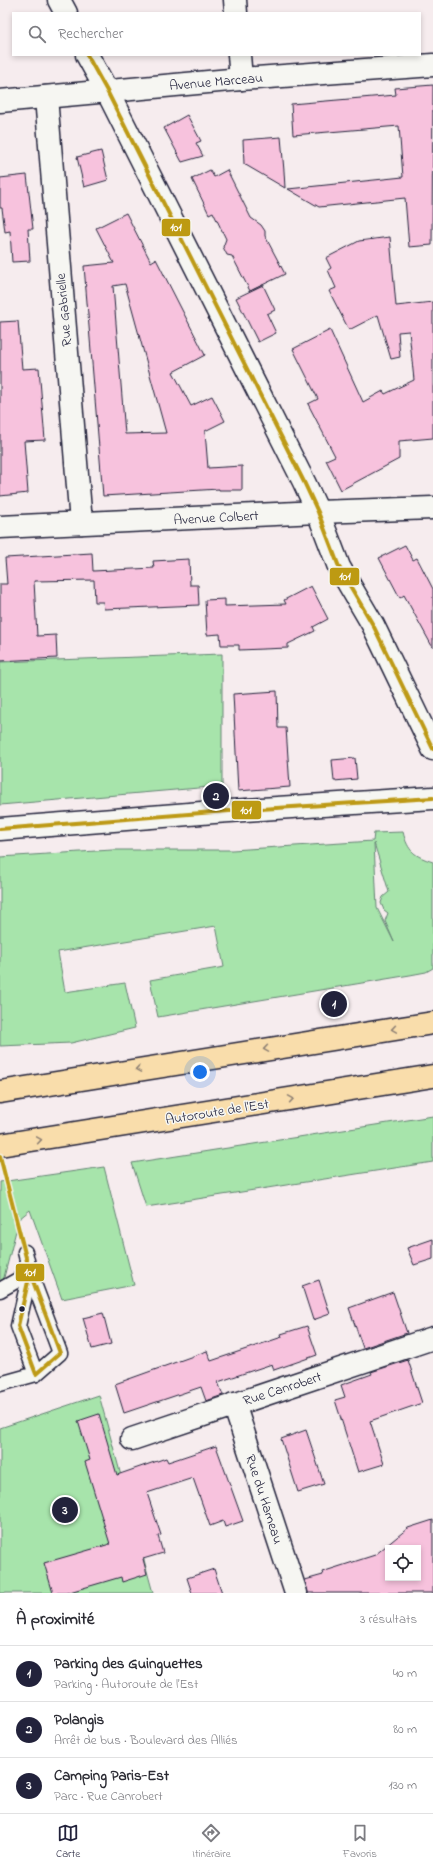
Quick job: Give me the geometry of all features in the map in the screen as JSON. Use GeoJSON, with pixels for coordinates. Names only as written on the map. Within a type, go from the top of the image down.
{"type":"FeatureCollection","features":[{"type":"Feature","properties":{"kind":"highway"},"geometry":{"type":"LineString","coordinates":[[0,1092],[433,1023]]}},
{"type":"Feature","properties":{"kind":"highway","name":"Autoroute de l’Est"},"geometry":{"type":"LineString","coordinates":[[0,1146],[433,1076]]}},
{"type":"Feature","properties":{"kind":"street"},"geometry":{"type":"LineString","coordinates":[[59,0],[65,12]]}},
{"type":"Feature","properties":{"kind":"street"},"geometry":{"type":"LineString","coordinates":[[235,0],[236,12]]}},
{"type":"Feature","properties":{"kind":"street"},"geometry":{"type":"LineString","coordinates":[[88,56],[107,91],[318,512],[339,567],[373,625],[433,749]]}},
{"type":"Feature","properties":{"kind":"street"},"geometry":{"type":"LineString","coordinates":[[239,56],[241,79]]}},
{"type":"Feature","properties":{"kind":"street","name":"Avenue Marceau"},"geometry":{"type":"LineString","coordinates":[[0,100],[241,79],[433,65]]}},
{"type":"Feature","properties":{"kind":"street","name":"Rue Gabrielle"},"geometry":{"type":"LineString","coordinates":[[46,97],[80,523]]}},
{"type":"Feature","properties":{"kind":"street","name":"Avenue Colbert"},"geometry":{"type":"LineString","coordinates":[[0,527],[433,508]]}},
{"type":"Feature","properties":{"kind":"street"},"geometry":{"type":"LineString","coordinates":[[0,829],[210,812],[433,798]]}},
{"type":"Feature","properties":{"kind":"street","name":"Rue Canrobert"},"geometry":{"type":"LineString","coordinates":[[132,1439],[433,1338]]}},
{"type":"Feature","properties":{"kind":"street","name":"Rue du Hameau"},"geometry":{"type":"LineString","coordinates":[[234,1404],[296,1593]]}},
{"type":"Feature","properties":{"kind":"lane"},"geometry":{"type":"LineString","coordinates":[[0,1384],[36,1374],[60,1352],[30,1273],[25,1252]]}},
{"type":"Feature","properties":{"kind":"lane"},"geometry":{"type":"LineString","coordinates":[[0,1290],[30,1273]]}},
{"type":"Feature","properties":{"kind":"lane"},"geometry":{"type":"LineString","coordinates":[[30,1273],[18,1326],[36,1374]]}},
{"type":"Feature","properties":{"kind":"green space"},"geometry":{"type":"Polygon","coordinates":[[[222,654],[222,786],[0,805],[0,662],[222,654]]]}},
{"type":"Feature","properties":{"kind":"green space"},"geometry":{"type":"Polygon","coordinates":[[[403,832],[407,844],[413,852],[421,858],[433,862],[433,968],[426,972],[158,1017],[150,980],[224,967],[216,926],[58,952],[65,992],[125,983],[135,1028],[71,1043],[0,1046],[0,857],[112,850],[232,850],[373,841],[374,833],[403,832]],[[374,843],[377,908],[394,942],[385,921],[388,913],[384,910],[381,903],[383,897],[389,892],[374,843]]]}},
{"type":"Feature","properties":{"kind":"green space"},"geometry":{"type":"Polygon","coordinates":[[[433,1116],[433,1162],[146,1207],[132,1163],[433,1116]]]}},
{"type":"Feature","properties":{"kind":"green space"},"geometry":{"type":"Polygon","coordinates":[[[104,1167],[134,1285],[62,1299],[30,1210],[19,1219],[0,1293],[0,1182],[104,1167]]]}},
{"type":"Feature","properties":{"kind":"green space"},"geometry":{"type":"Polygon","coordinates":[[[99,1395],[153,1593],[0,1593],[0,1428],[99,1395]]]}},
{"type":"Feature","properties":{"kind":"building"},"geometry":{"type":"Polygon","coordinates":[[[433,85],[432,245],[409,247],[405,198],[319,207],[288,189],[403,177],[399,126],[293,135],[291,104],[396,95],[395,88],[433,85]]]}},
{"type":"Feature","properties":{"kind":"building"},"geometry":{"type":"Polygon","coordinates":[[[187,115],[201,141],[196,143],[203,156],[182,162],[164,128],[187,115]]]}},
{"type":"Feature","properties":{"kind":"building"},"geometry":{"type":"Polygon","coordinates":[[[281,137],[285,188],[244,164],[243,140],[281,137]]]}},
{"type":"Feature","properties":{"kind":"building"},"geometry":{"type":"Polygon","coordinates":[[[101,151],[108,180],[84,187],[77,157],[101,151]]]}},
{"type":"Feature","properties":{"kind":"building"},"geometry":{"type":"Polygon","coordinates":[[[210,170],[214,177],[227,170],[251,218],[261,225],[265,231],[265,236],[285,274],[250,291],[232,256],[227,255],[223,247],[226,239],[213,212],[209,214],[192,179],[210,170]]]}},
{"type":"Feature","properties":{"kind":"building"},"geometry":{"type":"Polygon","coordinates":[[[27,175],[33,229],[28,229],[30,261],[12,262],[10,231],[5,232],[2,208],[0,208],[0,178],[27,175]]]}},
{"type":"Feature","properties":{"kind":"building"},"geometry":{"type":"Polygon","coordinates":[[[126,213],[151,262],[156,259],[205,355],[173,372],[191,406],[212,396],[225,421],[205,431],[208,468],[242,466],[242,490],[219,489],[103,496],[84,266],[114,263],[96,228],[126,213]],[[125,284],[113,286],[125,434],[166,433],[125,284]]]}},
{"type":"Feature","properties":{"kind":"building"},"geometry":{"type":"Polygon","coordinates":[[[390,237],[396,306],[433,302],[433,438],[399,441],[399,459],[341,490],[326,460],[335,456],[308,404],[318,399],[293,349],[330,330],[363,402],[383,391],[385,394],[414,380],[409,331],[398,332],[400,357],[391,359],[378,315],[349,330],[329,291],[336,288],[328,270],[331,268],[326,258],[359,241],[390,237]]]}},
{"type":"Feature","properties":{"kind":"building"},"geometry":{"type":"Polygon","coordinates":[[[263,285],[275,310],[267,314],[276,333],[258,342],[236,298],[263,285]]]}},
{"type":"Feature","properties":{"kind":"building"},"geometry":{"type":"Polygon","coordinates":[[[18,321],[22,369],[39,368],[45,440],[24,441],[28,493],[0,496],[0,322],[18,321]]]}},
{"type":"Feature","properties":{"kind":"building"},"geometry":{"type":"Polygon","coordinates":[[[405,545],[413,560],[417,558],[433,589],[433,648],[404,595],[400,598],[379,558],[405,545]]]}},
{"type":"Feature","properties":{"kind":"building"},"geometry":{"type":"Polygon","coordinates":[[[92,553],[93,571],[154,568],[153,561],[189,559],[190,585],[198,585],[199,605],[104,609],[103,602],[95,602],[94,580],[34,581],[37,636],[56,635],[57,658],[0,661],[0,584],[7,584],[5,558],[92,553]]]}},
{"type":"Feature","properties":{"kind":"building"},"geometry":{"type":"Polygon","coordinates":[[[311,586],[328,619],[313,627],[315,631],[288,644],[288,648],[239,650],[239,645],[221,645],[220,634],[207,635],[205,600],[225,599],[225,606],[286,604],[284,600],[311,586]]]}},
{"type":"Feature","properties":{"kind":"building"},"geometry":{"type":"Polygon","coordinates":[[[277,691],[278,728],[286,728],[290,787],[238,791],[233,694],[277,691]]]}},
{"type":"Feature","properties":{"kind":"building"},"geometry":{"type":"Polygon","coordinates":[[[355,758],[357,779],[334,781],[332,760],[355,758]]]}},
{"type":"Feature","properties":{"kind":"building"},"geometry":{"type":"Polygon","coordinates":[[[433,1239],[433,1259],[414,1265],[407,1248],[433,1239]]]}},
{"type":"Feature","properties":{"kind":"building"},"geometry":{"type":"Polygon","coordinates":[[[319,1280],[330,1314],[313,1320],[302,1286],[319,1280]]]}},
{"type":"Feature","properties":{"kind":"building"},"geometry":{"type":"Polygon","coordinates":[[[393,1292],[407,1333],[363,1348],[349,1308],[393,1292]]]}},
{"type":"Feature","properties":{"kind":"building"},"geometry":{"type":"Polygon","coordinates":[[[103,1313],[111,1344],[92,1349],[83,1318],[103,1313]]]}},
{"type":"Feature","properties":{"kind":"building"},"geometry":{"type":"Polygon","coordinates":[[[307,1326],[317,1355],[274,1370],[272,1364],[218,1382],[223,1395],[206,1401],[201,1387],[124,1413],[115,1384],[207,1351],[211,1361],[282,1337],[281,1334],[307,1326]]]}},
{"type":"Feature","properties":{"kind":"building"},"geometry":{"type":"Polygon","coordinates":[[[408,1360],[422,1403],[370,1421],[384,1464],[358,1472],[335,1400],[345,1397],[341,1385],[372,1374],[371,1372],[408,1360]]]}},
{"type":"Feature","properties":{"kind":"building"},"geometry":{"type":"Polygon","coordinates":[[[99,1414],[117,1475],[166,1458],[168,1462],[216,1446],[243,1521],[225,1527],[223,1521],[210,1526],[193,1478],[147,1493],[161,1535],[158,1536],[163,1553],[143,1559],[147,1574],[122,1582],[121,1577],[66,1593],[53,1593],[44,1563],[110,1544],[85,1462],[90,1460],[78,1421],[99,1414]]]}},
{"type":"Feature","properties":{"kind":"building"},"geometry":{"type":"Polygon","coordinates":[[[306,1430],[324,1484],[298,1492],[281,1439],[306,1430]]]}},
{"type":"Feature","properties":{"kind":"building"},"geometry":{"type":"Polygon","coordinates":[[[433,1520],[433,1593],[308,1593],[305,1580],[323,1575],[322,1572],[375,1555],[385,1547],[385,1581],[421,1581],[421,1545],[387,1545],[408,1528],[433,1520]]]}},
{"type":"Feature","properties":{"kind":"building"},"geometry":{"type":"Polygon","coordinates":[[[214,1569],[222,1593],[192,1593],[187,1578],[214,1569]]]}},
{"type":"Feature","properties":{"kind":"transit line","name":"101"},"geometry":{"type":"LineString","coordinates":[[88,56],[107,91],[304,482],[318,512],[339,567],[373,625],[433,749]]}},
{"type":"Feature","properties":{"kind":"transit line","name":"101"},"geometry":{"type":"LineString","coordinates":[[0,829],[214,812],[433,798]]}},
{"type":"Feature","properties":{"kind":"transit line","name":"101"},"geometry":{"type":"LineString","coordinates":[[0,1156],[30,1273]]}},
{"type":"Feature","properties":{"kind":"transit line","name":"101"},"geometry":{"type":"LineString","coordinates":[[30,1273],[60,1353],[36,1374],[18,1326],[30,1273]]}},
{"type":"Feature","properties":{"kind":"place","name":"Polangis"},"geometry":{"type":"Point","coordinates":[216,796]}},
{"type":"Feature","properties":{"kind":"place","name":"Parking des Guinguettes"},"geometry":{"type":"Point","coordinates":[334,1004]}},
{"type":"Feature","properties":{"kind":"place","name":"Camping Paris-Est"},"geometry":{"type":"Point","coordinates":[65,1510]}}]}
